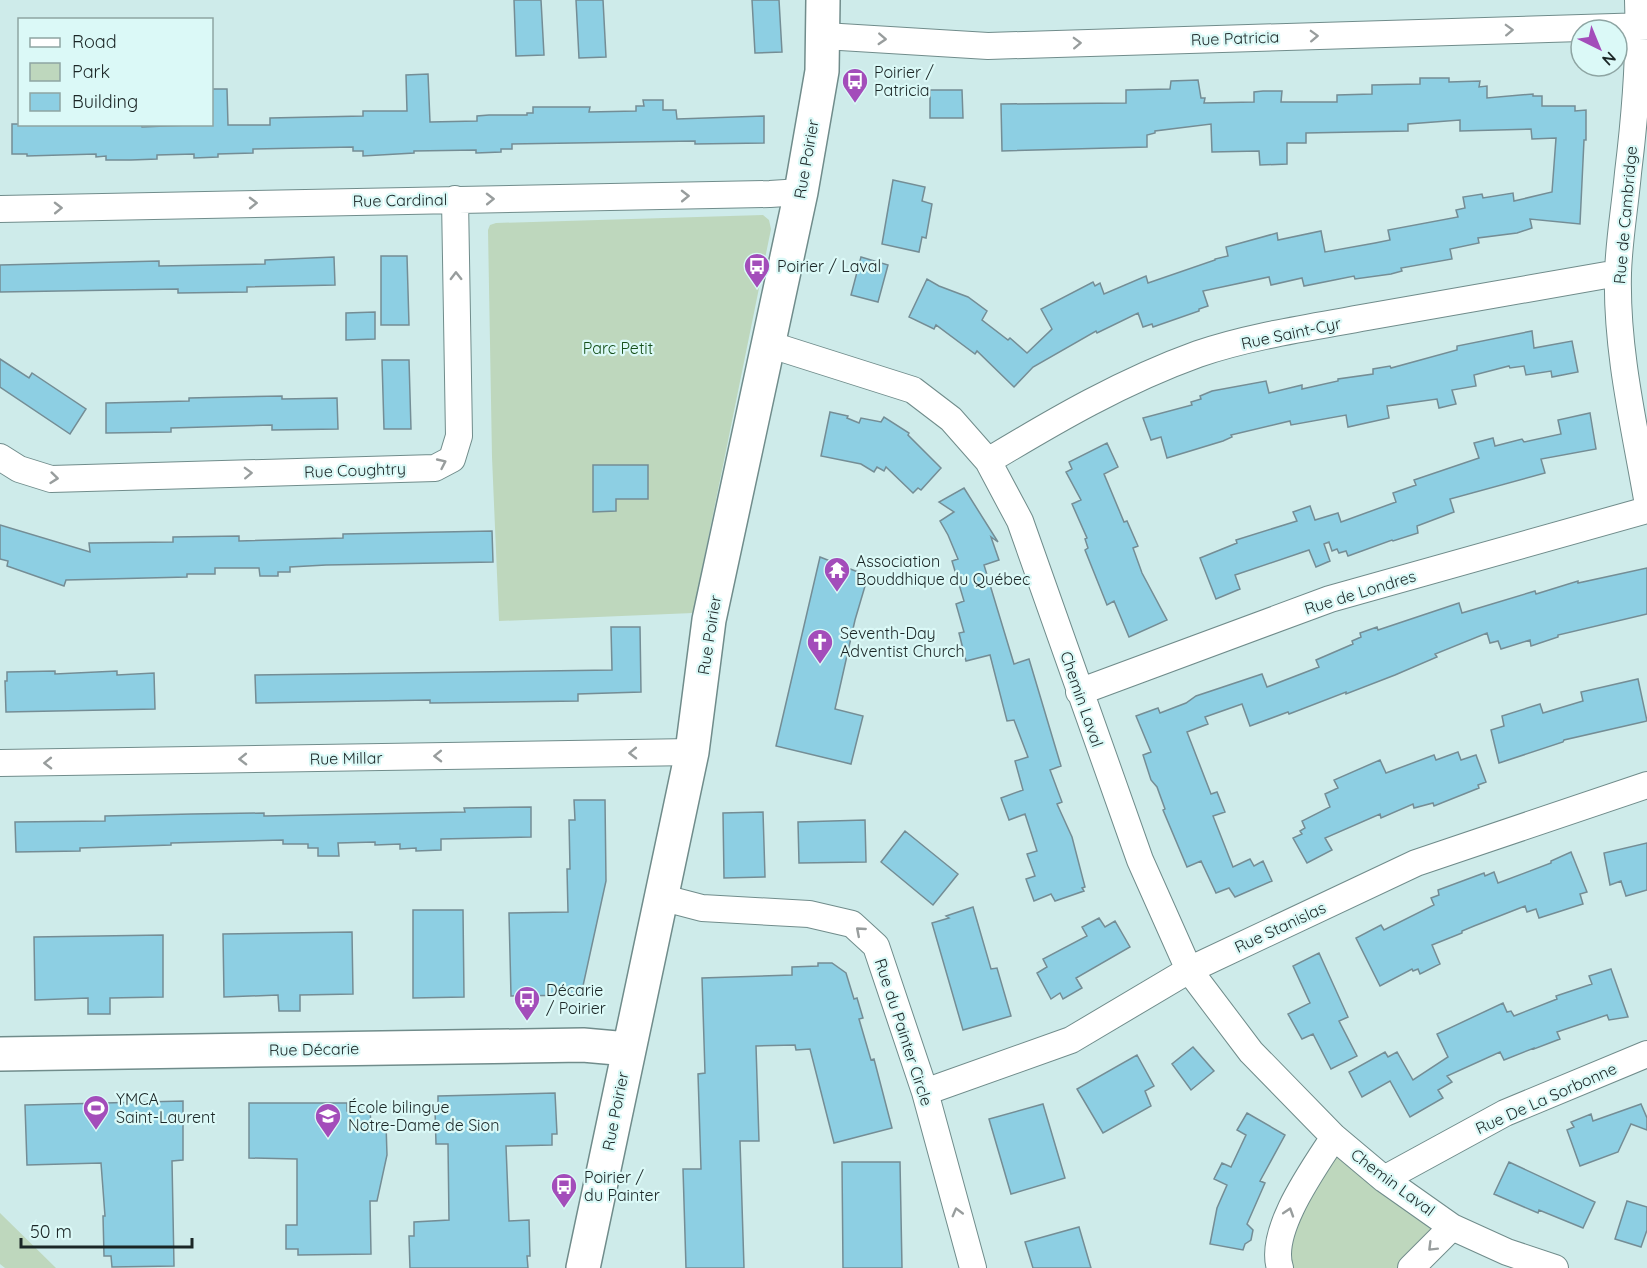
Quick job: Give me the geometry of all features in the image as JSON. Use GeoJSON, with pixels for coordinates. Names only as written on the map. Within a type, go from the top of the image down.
{"type":"FeatureCollection","features":[{"type":"Feature","properties":{"kind":"street","name":"Rue Poirier"},"geometry":{"type":"LineString","coordinates":[[583,1268],[692,752],[709,620],[801,192],[822,71],[823,0]]}},
{"type":"Feature","properties":{"kind":"street","name":"Rue de Cambridge"},"geometry":{"type":"LineString","coordinates":[[1638,0],[1643,26],[1618,273],[1621,331],[1629,395],[1647,499]]}},
{"type":"Feature","properties":{"kind":"street","name":"Rue Patricia"},"geometry":{"type":"LineString","coordinates":[[824,36],[988,46],[1643,26]]}},
{"type":"Feature","properties":{"kind":"street","name":"Rue Cardinal"},"geometry":{"type":"LineString","coordinates":[[0,209],[758,195],[801,192]]}},
{"type":"Feature","properties":{"kind":"street","name":"Rue Coughtry"},"geometry":{"type":"LineString","coordinates":[[0,457],[19,469],[51,479],[435,468],[452,459],[459,436],[455,199]]}},
{"type":"Feature","properties":{"kind":"street","name":"Rue Saint-Cyr"},"geometry":{"type":"LineString","coordinates":[[988,461],[1063,416],[1136,379],[1200,353],[1323,325],[1618,273]]}},
{"type":"Feature","properties":{"kind":"street","name":"Chemin Laval"},"geometry":{"type":"LineString","coordinates":[[768,344],[913,390],[951,419],[988,461],[1020,521],[1140,860],[1189,970],[1251,1052],[1334,1137],[1384,1179],[1452,1227],[1507,1252],[1555,1268]]}},
{"type":"Feature","properties":{"kind":"street","name":"Rue de Londres"},"geometry":{"type":"LineString","coordinates":[[1079,692],[1330,598],[1647,510]]}},
{"type":"Feature","properties":{"kind":"street","name":"Rue Millar"},"geometry":{"type":"LineString","coordinates":[[0,763],[692,752]]}},
{"type":"Feature","properties":{"kind":"street","name":"Rue Stanislas"},"geometry":{"type":"LineString","coordinates":[[925,1092],[1071,1040],[1189,970],[1416,863],[1647,785]]}},
{"type":"Feature","properties":{"kind":"street","name":"Rue du Painter Circle"},"geometry":{"type":"LineString","coordinates":[[660,897],[702,908],[810,914],[852,924],[876,946],[925,1092],[973,1268]]}},
{"type":"Feature","properties":{"kind":"street","name":"Rue Décarie"},"geometry":{"type":"LineString","coordinates":[[0,1054],[583,1045],[628,1049]]}},
{"type":"Feature","properties":{"kind":"street","name":"Rue De La Sorbonne"},"geometry":{"type":"LineString","coordinates":[[1384,1179],[1505,1113],[1647,1054]]}},
{"type":"Feature","properties":{"kind":"street","name":"Chemin Laval"},"geometry":{"type":"LineString","coordinates":[[1280,1268],[1276,1256],[1291,1204],[1334,1137]]}},
{"type":"Feature","properties":{"kind":"street","name":"Chemin Laval"},"geometry":{"type":"LineString","coordinates":[[1411,1268],[1452,1227]]}},
{"type":"Feature","properties":{"kind":"green space","name":"Parc Petit"},"geometry":{"type":"Polygon","coordinates":[[[763,215],[769,220],[771,229],[693,613],[499,621],[492,457],[488,230],[490,225],[763,215]]]}},
{"type":"Feature","properties":{"kind":"green space"},"geometry":{"type":"Polygon","coordinates":[[[1334,1137],[1452,1227],[1411,1268],[1280,1268],[1334,1137]]]}},
{"type":"Feature","properties":{"kind":"green space"},"geometry":{"type":"Polygon","coordinates":[[[0,1213],[56,1268],[5,1268],[0,1264],[0,1213]]]}},
{"type":"Feature","properties":{"kind":"building"},"geometry":{"type":"Polygon","coordinates":[[[514,0],[541,0],[544,55],[516,56],[514,0]]]}},
{"type":"Feature","properties":{"kind":"building"},"geometry":{"type":"Polygon","coordinates":[[[576,0],[603,0],[606,57],[579,58],[576,0]]]}},
{"type":"Feature","properties":{"kind":"building"},"geometry":{"type":"Polygon","coordinates":[[[752,0],[779,0],[782,52],[755,53],[752,0]]]}},
{"type":"Feature","properties":{"kind":"building"},"geometry":{"type":"Polygon","coordinates":[[[428,74],[430,122],[477,121],[477,116],[489,115],[527,115],[527,113],[533,113],[533,107],[590,107],[589,112],[636,111],[636,106],[644,106],[643,100],[663,100],[663,110],[676,110],[677,119],[764,116],[764,143],[695,144],[695,141],[512,144],[512,149],[501,149],[501,152],[414,151],[414,153],[363,156],[363,151],[353,151],[353,147],[253,149],[253,153],[218,154],[218,157],[194,158],[194,154],[157,155],[157,159],[131,160],[106,160],[106,156],[96,157],[96,154],[27,156],[27,154],[12,154],[12,124],[18,124],[18,126],[213,126],[213,89],[227,89],[228,125],[270,125],[270,118],[363,116],[363,111],[407,111],[406,75],[428,74]]]}},
{"type":"Feature","properties":{"kind":"building"},"geometry":{"type":"Polygon","coordinates":[[[1420,78],[1449,78],[1449,82],[1480,81],[1479,87],[1487,86],[1487,98],[1533,94],[1533,96],[1542,96],[1542,106],[1575,106],[1575,111],[1586,110],[1580,224],[1530,219],[1532,228],[1517,233],[1478,238],[1479,243],[1450,249],[1452,259],[1401,268],[1402,271],[1391,274],[1355,279],[1354,276],[1304,286],[1302,278],[1271,285],[1269,277],[1203,291],[1208,306],[1199,311],[1153,327],[1152,324],[1143,327],[1138,313],[1097,333],[1096,331],[1033,367],[1014,387],[977,351],[975,354],[936,325],[934,329],[909,317],[927,279],[968,297],[987,311],[982,320],[1008,340],[1010,338],[1027,353],[1052,329],[1041,309],[1093,282],[1095,286],[1100,283],[1104,294],[1146,276],[1148,283],[1228,256],[1226,247],[1277,233],[1278,240],[1321,231],[1325,252],[1375,243],[1390,240],[1388,230],[1458,217],[1456,210],[1465,208],[1463,197],[1482,194],[1483,198],[1513,193],[1514,201],[1552,192],[1556,138],[1532,139],[1531,129],[1460,131],[1460,120],[1408,124],[1408,131],[1306,133],[1306,143],[1287,143],[1287,164],[1260,165],[1259,151],[1212,152],[1211,124],[1155,131],[1147,135],[1147,147],[1002,151],[1001,104],[1126,103],[1126,90],[1170,89],[1171,81],[1198,80],[1201,98],[1205,98],[1204,103],[1254,102],[1254,92],[1263,91],[1282,91],[1281,102],[1337,102],[1337,95],[1372,94],[1372,85],[1420,84],[1420,78]]]}},
{"type":"Feature","properties":{"kind":"building"},"geometry":{"type":"Polygon","coordinates":[[[930,90],[962,90],[963,118],[930,118],[930,90]]]}},
{"type":"Feature","properties":{"kind":"building"},"geometry":{"type":"Polygon","coordinates":[[[893,180],[925,187],[922,201],[932,204],[926,238],[922,237],[919,252],[882,244],[893,180]]]}},
{"type":"Feature","properties":{"kind":"building"},"geometry":{"type":"Polygon","coordinates":[[[381,256],[407,256],[409,325],[381,325],[381,256]]]}},
{"type":"Feature","properties":{"kind":"building"},"geometry":{"type":"Polygon","coordinates":[[[334,257],[335,285],[247,287],[247,292],[178,293],[178,289],[0,292],[0,265],[159,261],[159,266],[265,264],[265,260],[334,257]]]}},
{"type":"Feature","properties":{"kind":"building"},"geometry":{"type":"Polygon","coordinates":[[[861,257],[888,265],[878,302],[851,295],[861,257]]]}},
{"type":"Feature","properties":{"kind":"building"},"geometry":{"type":"Polygon","coordinates":[[[375,312],[375,339],[346,340],[346,313],[375,312]]]}},
{"type":"Feature","properties":{"kind":"building"},"geometry":{"type":"Polygon","coordinates":[[[1532,331],[1534,348],[1572,341],[1578,372],[1552,377],[1551,371],[1526,375],[1524,366],[1510,368],[1509,366],[1474,375],[1476,386],[1452,390],[1456,404],[1439,408],[1437,399],[1387,406],[1389,418],[1348,427],[1346,415],[1291,425],[1290,421],[1231,435],[1232,437],[1223,441],[1167,458],[1161,437],[1151,440],[1143,418],[1192,405],[1191,402],[1201,399],[1200,396],[1212,391],[1266,381],[1269,393],[1302,385],[1302,389],[1338,381],[1338,379],[1373,374],[1373,369],[1390,366],[1391,368],[1457,350],[1457,346],[1532,331]]]}},
{"type":"Feature","properties":{"kind":"building"},"geometry":{"type":"Polygon","coordinates":[[[0,359],[29,378],[32,373],[86,409],[70,434],[0,387],[0,359]]]}},
{"type":"Feature","properties":{"kind":"building"},"geometry":{"type":"Polygon","coordinates":[[[382,360],[409,360],[411,429],[384,429],[382,360]]]}},
{"type":"Feature","properties":{"kind":"building"},"geometry":{"type":"Polygon","coordinates":[[[282,396],[282,399],[337,398],[338,429],[272,430],[272,425],[171,428],[171,432],[106,433],[106,403],[282,396]]]}},
{"type":"Feature","properties":{"kind":"building"},"geometry":{"type":"Polygon","coordinates":[[[830,412],[848,416],[847,418],[859,423],[861,418],[881,422],[884,417],[909,433],[908,435],[941,468],[921,490],[918,488],[913,493],[886,467],[884,471],[877,467],[874,472],[861,464],[821,456],[830,412]]]}},
{"type":"Feature","properties":{"kind":"building"},"geometry":{"type":"Polygon","coordinates":[[[1590,413],[1596,449],[1541,459],[1545,473],[1450,499],[1454,512],[1417,526],[1418,533],[1348,556],[1346,551],[1339,553],[1337,549],[1332,551],[1329,542],[1324,544],[1330,561],[1316,567],[1309,550],[1235,575],[1240,589],[1216,599],[1200,558],[1237,543],[1236,540],[1297,521],[1293,512],[1310,506],[1315,520],[1338,513],[1341,522],[1396,502],[1393,493],[1416,485],[1414,480],[1479,458],[1474,443],[1493,438],[1495,446],[1522,439],[1524,442],[1561,434],[1558,420],[1590,413]]]}},
{"type":"Feature","properties":{"kind":"building"},"geometry":{"type":"Polygon","coordinates":[[[1107,443],[1118,467],[1104,474],[1124,522],[1127,521],[1138,546],[1133,548],[1142,573],[1167,620],[1129,637],[1114,601],[1107,605],[1085,550],[1088,548],[1085,539],[1087,538],[1072,504],[1081,500],[1066,472],[1072,469],[1069,462],[1107,443]]]}},
{"type":"Feature","properties":{"kind":"building"},"geometry":{"type":"Polygon","coordinates":[[[593,465],[648,465],[648,499],[616,499],[616,511],[593,512],[593,465]]]}},
{"type":"Feature","properties":{"kind":"building"},"geometry":{"type":"Polygon","coordinates":[[[964,488],[998,542],[991,537],[999,560],[984,565],[1014,664],[1029,659],[1061,766],[1050,770],[1062,802],[1057,804],[1072,837],[1085,887],[1082,888],[1084,891],[1055,901],[1051,894],[1034,901],[1026,879],[1035,876],[1027,854],[1037,851],[1025,814],[1009,820],[1001,798],[1023,790],[1015,761],[1028,757],[1014,720],[1007,721],[990,655],[966,661],[959,633],[964,632],[956,604],[964,601],[952,561],[958,559],[940,521],[954,512],[939,502],[964,488]]]}},
{"type":"Feature","properties":{"kind":"building"},"geometry":{"type":"Polygon","coordinates":[[[0,525],[90,552],[89,543],[173,542],[173,537],[239,536],[239,541],[343,538],[343,534],[492,531],[493,562],[290,567],[290,572],[278,572],[278,576],[260,576],[259,568],[215,568],[215,574],[187,574],[187,577],[66,580],[64,586],[7,566],[8,561],[0,559],[0,525]]]}},
{"type":"Feature","properties":{"kind":"building","name":"Seventh-Day Adventist Church"},"geometry":{"type":"Polygon","coordinates":[[[820,557],[868,576],[855,620],[835,709],[863,716],[851,764],[776,746],[820,557]]]}},
{"type":"Feature","properties":{"kind":"building"},"geometry":{"type":"Polygon","coordinates":[[[1647,568],[1647,614],[1558,635],[1558,637],[1531,646],[1530,640],[1501,649],[1498,641],[1490,643],[1487,633],[1435,654],[1437,657],[1395,675],[1250,726],[1242,704],[1205,717],[1208,724],[1187,732],[1211,794],[1217,792],[1225,812],[1213,816],[1233,867],[1250,859],[1254,866],[1263,861],[1272,881],[1235,897],[1229,888],[1216,893],[1201,861],[1187,867],[1163,810],[1165,809],[1157,787],[1151,780],[1143,755],[1151,752],[1136,716],[1158,708],[1160,713],[1186,703],[1196,696],[1262,674],[1267,687],[1319,667],[1316,660],[1353,644],[1352,641],[1361,637],[1360,633],[1377,627],[1378,630],[1459,603],[1462,613],[1535,591],[1536,594],[1578,581],[1578,583],[1647,568]]]}},
{"type":"Feature","properties":{"kind":"building"},"geometry":{"type":"Polygon","coordinates":[[[611,627],[640,627],[641,692],[578,694],[578,701],[430,703],[430,700],[256,703],[255,675],[612,670],[611,627]]]}},
{"type":"Feature","properties":{"kind":"building"},"geometry":{"type":"Polygon","coordinates":[[[55,671],[55,674],[117,671],[117,675],[154,673],[155,709],[6,712],[7,672],[55,671]]]}},
{"type":"Feature","properties":{"kind":"building"},"geometry":{"type":"Polygon","coordinates":[[[1638,679],[1647,721],[1564,740],[1499,763],[1491,730],[1504,726],[1502,716],[1540,704],[1543,713],[1583,701],[1581,692],[1638,679]]]}},
{"type":"Feature","properties":{"kind":"building"},"geometry":{"type":"Polygon","coordinates":[[[1458,752],[1461,760],[1476,755],[1486,782],[1478,785],[1479,788],[1434,806],[1433,803],[1414,808],[1413,804],[1381,818],[1380,814],[1325,838],[1332,850],[1307,863],[1293,838],[1302,834],[1300,831],[1305,828],[1302,821],[1330,807],[1325,794],[1338,788],[1334,780],[1380,760],[1386,773],[1434,755],[1436,760],[1458,752]]]}},
{"type":"Feature","properties":{"kind":"building"},"geometry":{"type":"Polygon","coordinates":[[[574,800],[605,800],[606,881],[581,995],[511,996],[509,913],[568,912],[569,820],[575,820],[574,800]]]}},
{"type":"Feature","properties":{"kind":"building"},"geometry":{"type":"Polygon","coordinates":[[[531,807],[531,837],[441,839],[441,850],[416,851],[416,848],[400,849],[400,844],[375,845],[375,842],[338,843],[339,856],[318,856],[318,848],[308,848],[308,844],[283,844],[283,840],[171,843],[171,845],[80,848],[80,851],[16,852],[15,822],[105,821],[105,816],[465,812],[464,808],[531,807]]]}},
{"type":"Feature","properties":{"kind":"building"},"geometry":{"type":"Polygon","coordinates":[[[763,812],[765,877],[724,878],[723,813],[763,812]]]}},
{"type":"Feature","properties":{"kind":"building"},"geometry":{"type":"Polygon","coordinates":[[[865,820],[866,862],[799,863],[798,822],[865,820]]]}},
{"type":"Feature","properties":{"kind":"building"},"geometry":{"type":"Polygon","coordinates":[[[905,831],[958,874],[933,905],[881,862],[905,831]]]}},
{"type":"Feature","properties":{"kind":"building"},"geometry":{"type":"Polygon","coordinates":[[[1647,843],[1647,890],[1626,896],[1621,881],[1610,885],[1604,853],[1647,843]]]}},
{"type":"Feature","properties":{"kind":"building"},"geometry":{"type":"Polygon","coordinates":[[[1571,852],[1587,892],[1580,894],[1583,904],[1539,918],[1536,909],[1527,912],[1525,906],[1474,926],[1432,945],[1440,964],[1420,974],[1418,969],[1413,971],[1412,969],[1380,986],[1356,938],[1381,925],[1384,930],[1434,905],[1431,898],[1439,895],[1438,890],[1484,873],[1485,876],[1494,872],[1498,883],[1551,863],[1571,852]]]}},
{"type":"Feature","properties":{"kind":"building"},"geometry":{"type":"Polygon","coordinates":[[[973,907],[991,969],[997,968],[1011,1016],[963,1030],[932,923],[973,907]]]}},
{"type":"Feature","properties":{"kind":"building"},"geometry":{"type":"Polygon","coordinates":[[[413,910],[463,910],[464,997],[413,998],[413,910]]]}},
{"type":"Feature","properties":{"kind":"building"},"geometry":{"type":"Polygon","coordinates":[[[1099,918],[1105,927],[1115,921],[1130,947],[1076,978],[1082,988],[1063,999],[1060,993],[1051,999],[1037,973],[1047,967],[1043,959],[1087,936],[1082,927],[1099,918]]]}},
{"type":"Feature","properties":{"kind":"building"},"geometry":{"type":"Polygon","coordinates":[[[352,932],[353,994],[300,995],[300,1011],[279,1011],[278,995],[224,997],[223,934],[352,932]]]}},
{"type":"Feature","properties":{"kind":"building"},"geometry":{"type":"Polygon","coordinates":[[[163,935],[163,997],[110,998],[110,1014],[88,1014],[88,998],[35,1000],[34,937],[163,935]]]}},
{"type":"Feature","properties":{"kind":"building"},"geometry":{"type":"Polygon","coordinates":[[[1319,953],[1348,1017],[1339,1021],[1357,1056],[1331,1069],[1313,1034],[1302,1039],[1288,1014],[1310,1003],[1293,966],[1319,953]]]}},
{"type":"Feature","properties":{"kind":"building"},"geometry":{"type":"Polygon","coordinates":[[[818,963],[832,963],[846,973],[863,1018],[859,1019],[871,1060],[874,1059],[892,1128],[834,1143],[810,1049],[796,1050],[795,1045],[756,1046],[759,1141],[740,1141],[744,1268],[686,1268],[683,1169],[701,1169],[698,1074],[705,1073],[702,978],[792,975],[792,967],[818,966],[818,963]]]}},
{"type":"Feature","properties":{"kind":"building"},"geometry":{"type":"Polygon","coordinates":[[[1611,969],[1628,1017],[1609,1020],[1607,1015],[1557,1032],[1560,1039],[1534,1049],[1504,1060],[1500,1052],[1447,1076],[1452,1082],[1438,1090],[1443,1098],[1410,1117],[1390,1081],[1362,1097],[1349,1072],[1385,1052],[1388,1057],[1397,1052],[1413,1080],[1448,1057],[1437,1034],[1503,1003],[1507,1012],[1511,1011],[1514,1016],[1557,999],[1556,996],[1592,984],[1589,976],[1611,969]]]}},
{"type":"Feature","properties":{"kind":"building"},"geometry":{"type":"Polygon","coordinates":[[[1193,1047],[1214,1071],[1191,1090],[1172,1064],[1193,1047]]]}},
{"type":"Feature","properties":{"kind":"building"},"geometry":{"type":"Polygon","coordinates":[[[1137,1055],[1154,1086],[1145,1091],[1151,1106],[1103,1133],[1077,1089],[1137,1055]]]}},
{"type":"Feature","properties":{"kind":"building"},"geometry":{"type":"Polygon","coordinates":[[[555,1093],[557,1134],[552,1134],[552,1145],[506,1146],[509,1221],[529,1220],[528,1268],[410,1268],[409,1236],[414,1236],[414,1222],[449,1220],[448,1144],[436,1144],[435,1109],[438,1109],[438,1096],[555,1093]]]}},
{"type":"Feature","properties":{"kind":"building"},"geometry":{"type":"Polygon","coordinates":[[[183,1101],[183,1160],[172,1161],[174,1266],[112,1267],[111,1256],[104,1256],[103,1216],[105,1216],[101,1163],[27,1165],[25,1105],[183,1101]]]}},
{"type":"Feature","properties":{"kind":"building"},"geometry":{"type":"Polygon","coordinates":[[[249,1103],[347,1103],[347,1111],[370,1110],[371,1124],[386,1124],[387,1155],[377,1201],[370,1201],[371,1254],[298,1255],[298,1249],[286,1249],[286,1225],[297,1225],[297,1159],[249,1158],[249,1103]]]}},
{"type":"Feature","properties":{"kind":"building"},"geometry":{"type":"Polygon","coordinates":[[[1043,1104],[1065,1178],[1011,1194],[989,1119],[1043,1104]]]}},
{"type":"Feature","properties":{"kind":"building"},"geometry":{"type":"Polygon","coordinates":[[[1641,1104],[1647,1118],[1647,1130],[1631,1124],[1618,1152],[1580,1166],[1567,1130],[1574,1127],[1571,1122],[1591,1114],[1593,1121],[1641,1104]]]}},
{"type":"Feature","properties":{"kind":"building"},"geometry":{"type":"Polygon","coordinates":[[[1247,1113],[1285,1135],[1260,1181],[1265,1183],[1247,1224],[1253,1230],[1251,1240],[1245,1244],[1243,1250],[1210,1244],[1217,1208],[1227,1185],[1214,1179],[1222,1163],[1231,1167],[1246,1135],[1237,1130],[1247,1113]]]}},
{"type":"Feature","properties":{"kind":"building"},"geometry":{"type":"Polygon","coordinates":[[[842,1162],[900,1162],[902,1268],[843,1268],[842,1162]]]}},
{"type":"Feature","properties":{"kind":"building"},"geometry":{"type":"Polygon","coordinates":[[[1509,1162],[1595,1202],[1583,1228],[1539,1210],[1538,1213],[1494,1194],[1509,1162]]]}},
{"type":"Feature","properties":{"kind":"building"},"geometry":{"type":"Polygon","coordinates":[[[1627,1201],[1647,1207],[1647,1230],[1641,1247],[1615,1239],[1627,1201]]]}},
{"type":"Feature","properties":{"kind":"building"},"geometry":{"type":"Polygon","coordinates":[[[1079,1227],[1091,1268],[1033,1268],[1025,1242],[1079,1227]]]}},
{"type":"Feature","properties":{"kind":"place","name":"Poirier / Patricia"},"geometry":{"type":"Point","coordinates":[855,104]}},
{"type":"Feature","properties":{"kind":"place","name":"Poirier / Laval"},"geometry":{"type":"Point","coordinates":[757,289]}},
{"type":"Feature","properties":{"kind":"place","name":"Association Bouddhique du Québec"},"geometry":{"type":"Point","coordinates":[837,593]}},
{"type":"Feature","properties":{"kind":"place","name":"Seventh-Day Adventist Church"},"geometry":{"type":"Point","coordinates":[820,665]}},
{"type":"Feature","properties":{"kind":"place","name":"Décarie / Poirier"},"geometry":{"type":"Point","coordinates":[527,1022]}},
{"type":"Feature","properties":{"kind":"place","name":"YMCA Saint-Laurent"},"geometry":{"type":"Point","coordinates":[96,1131]}},
{"type":"Feature","properties":{"kind":"place","name":"École bilingue Notre-Dame de Sion"},"geometry":{"type":"Point","coordinates":[328,1139]}},
{"type":"Feature","properties":{"kind":"place","name":"Poirier / du Painter"},"geometry":{"type":"Point","coordinates":[564,1209]}}]}
